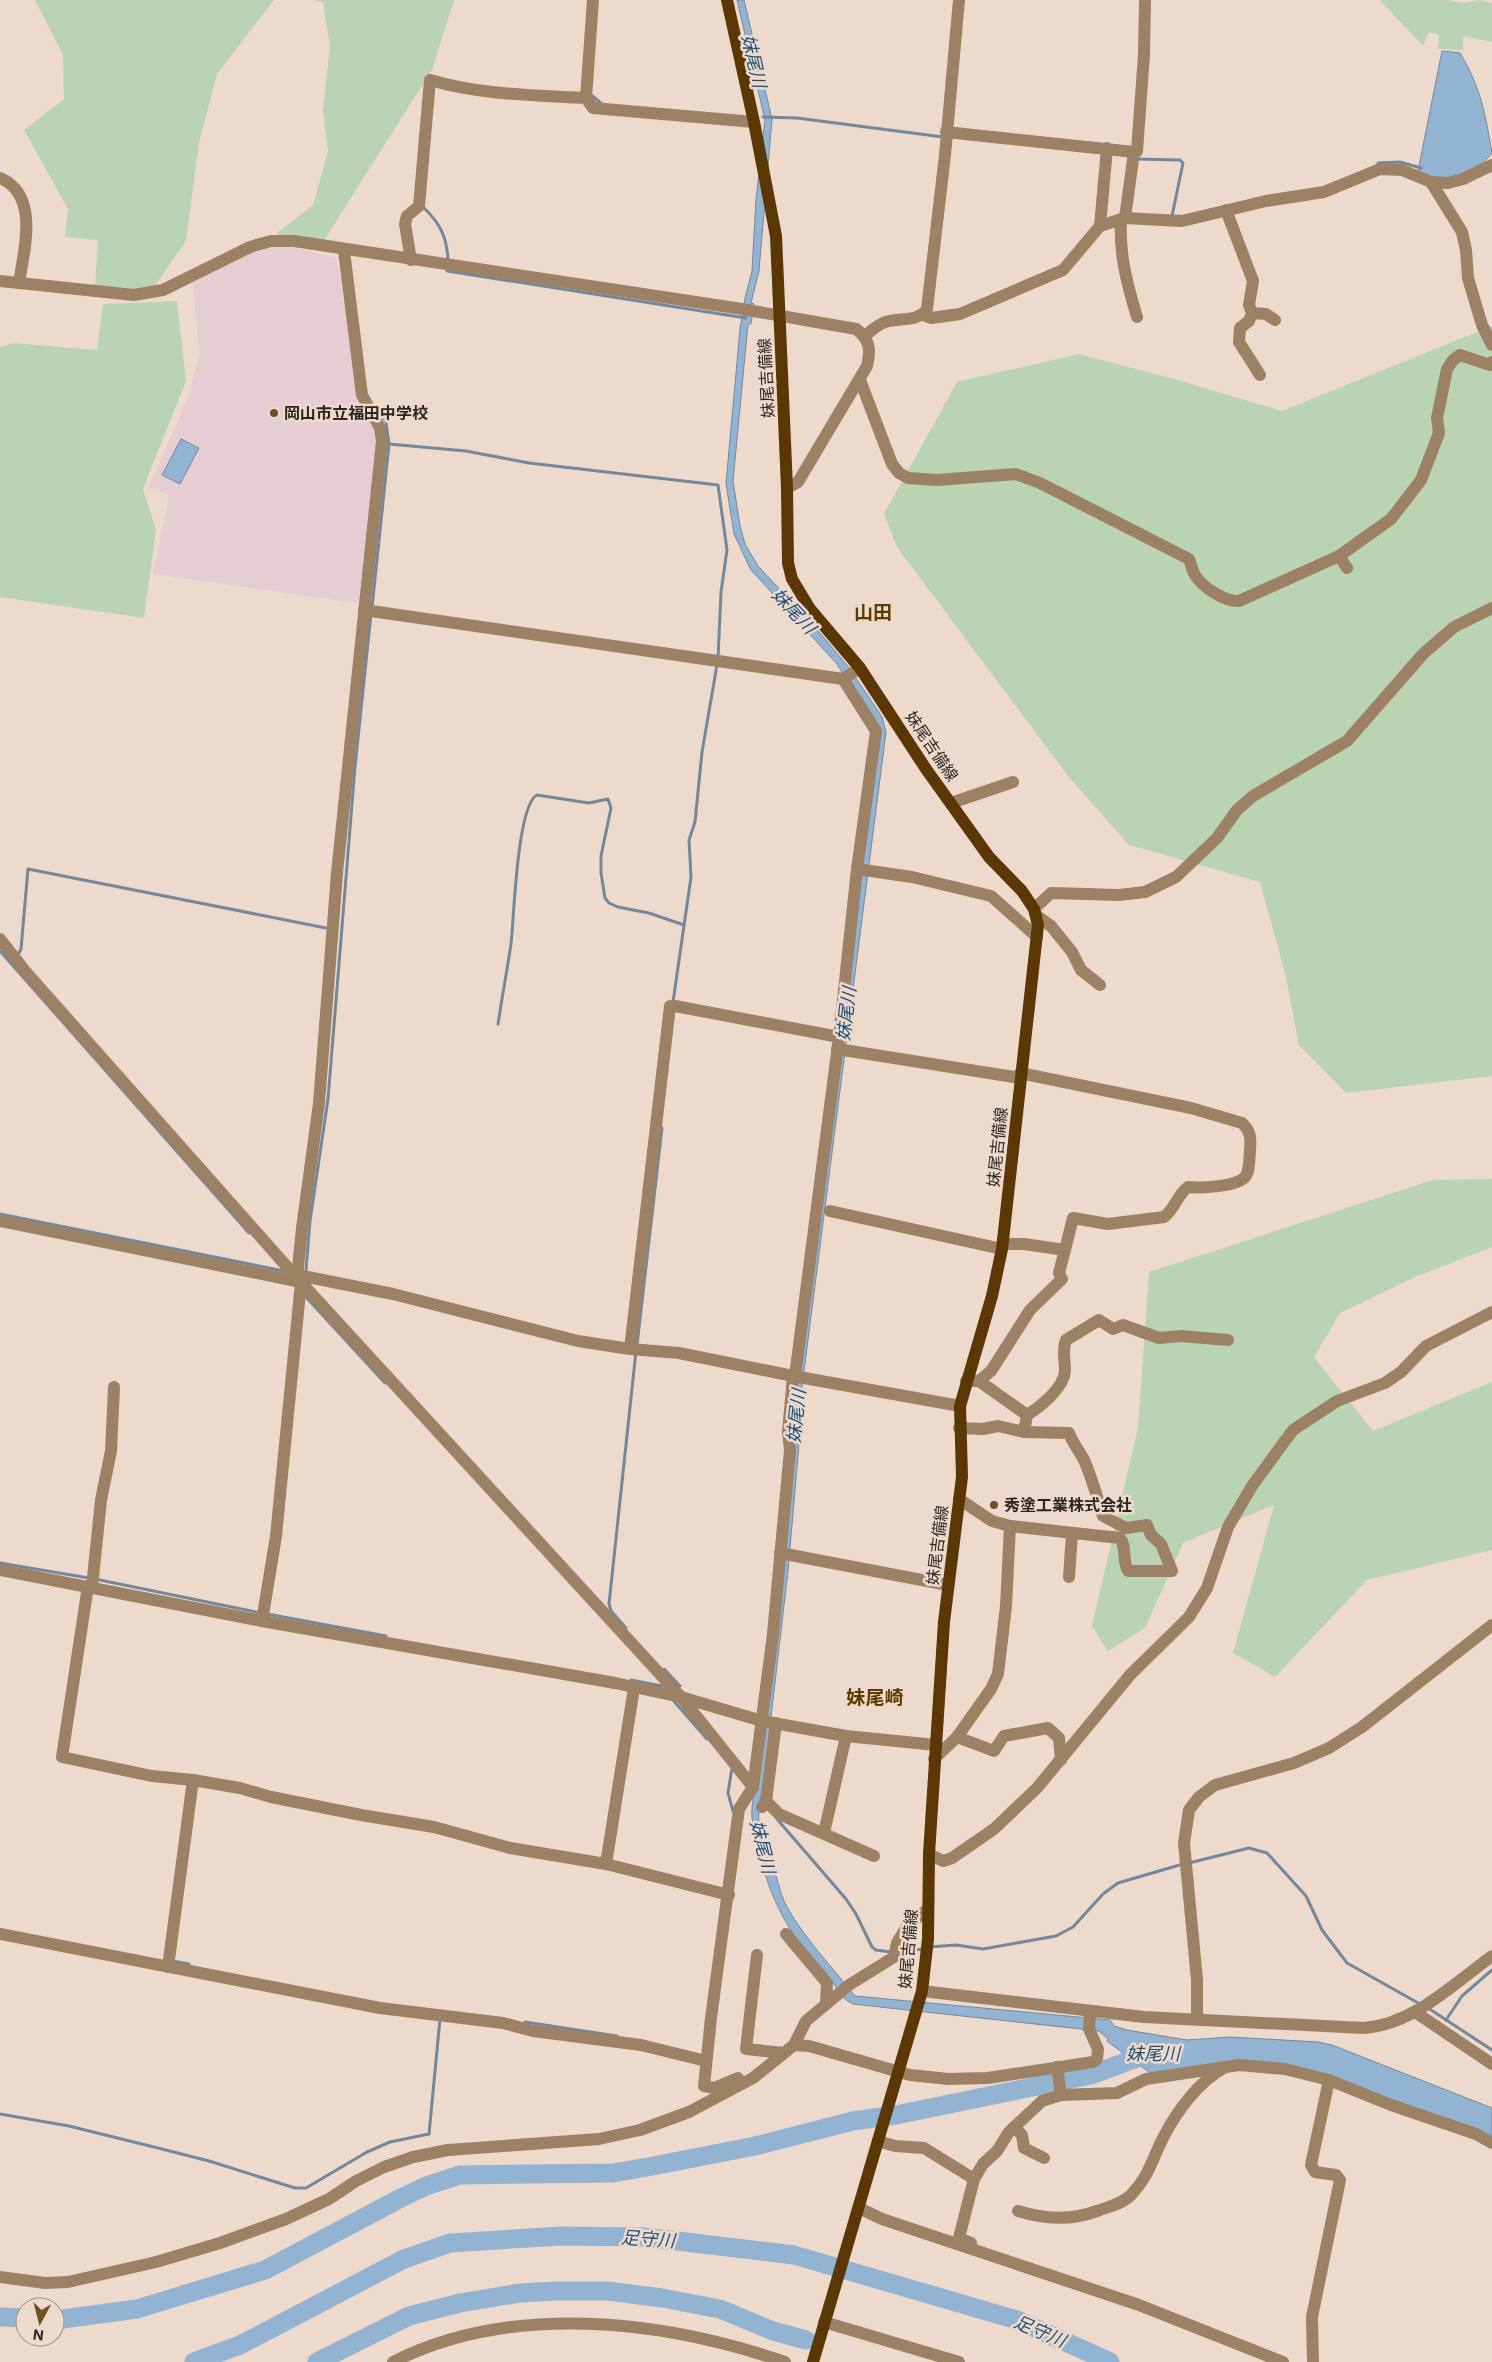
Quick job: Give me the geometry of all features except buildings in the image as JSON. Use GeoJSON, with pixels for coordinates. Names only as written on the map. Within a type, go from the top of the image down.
{"type":"FeatureCollection","features":[{"type":"Feature","properties":{"kind":"main road","name":"妹尾吉備線"},"geometry":{"type":"LineString","coordinates":[[727,0],[773,212],[778,261],[788,563],[792,579],[810,609],[858,669],[989,857],[1022,891],[1036,912],[1037,937],[1020,1075],[1003,1247],[992,1296],[960,1406],[959,1428],[962,1477],[944,1622],[929,1854],[928,1948],[921,1995],[812,2362]]}},
{"type":"Feature","properties":{"kind":"street"},"geometry":{"type":"LineString","coordinates":[[593,0],[586,98],[593,108],[754,122]]}},
{"type":"Feature","properties":{"kind":"street"},"geometry":{"type":"LineString","coordinates":[[865,336],[879,325],[888,321],[918,318],[927,310],[959,0]]}},
{"type":"Feature","properties":{"kind":"street"},"geometry":{"type":"LineString","coordinates":[[1137,317],[1122,267],[1120,245],[1133,157],[1137,151],[1139,132],[1145,0]]}},
{"type":"Feature","properties":{"kind":"street"},"geometry":{"type":"LineString","coordinates":[[411,260],[405,224],[407,216],[420,206],[430,80],[452,87],[506,94],[586,98]]}},
{"type":"Feature","properties":{"kind":"street"},"geometry":{"type":"LineString","coordinates":[[946,136],[1107,152],[1133,157]]}},
{"type":"Feature","properties":{"kind":"street"},"geometry":{"type":"LineString","coordinates":[[1100,226],[1107,152]]}},
{"type":"Feature","properties":{"kind":"street"},"geometry":{"type":"LineString","coordinates":[[923,315],[931,318],[960,314],[1063,270],[1100,226],[1123,219],[1182,221],[1266,201],[1324,192],[1380,169],[1402,170],[1431,182],[1448,183],[1463,179],[1492,165]]}},
{"type":"Feature","properties":{"kind":"street"},"geometry":{"type":"LineString","coordinates":[[0,178],[8,182],[22,198],[26,221],[19,283]]}},
{"type":"Feature","properties":{"kind":"street"},"geometry":{"type":"LineString","coordinates":[[1431,182],[1462,232],[1466,250],[1468,278],[1482,325],[1492,345]]}},
{"type":"Feature","properties":{"kind":"street"},"geometry":{"type":"LineString","coordinates":[[1226,210],[1253,281],[1248,305],[1252,313],[1249,320],[1240,328],[1239,342],[1260,375]]}},
{"type":"Feature","properties":{"kind":"street"},"geometry":{"type":"LineString","coordinates":[[0,281],[134,296],[149,294],[163,290],[250,247],[270,241],[294,241],[742,309],[856,329],[865,336],[869,357],[860,380],[798,482],[787,488]]}},
{"type":"Feature","properties":{"kind":"street"},"geometry":{"type":"LineString","coordinates":[[262,1616],[276,1536],[302,1228],[320,1103],[337,873],[369,611],[382,441],[380,428],[362,395],[344,250]]}},
{"type":"Feature","properties":{"kind":"street"},"geometry":{"type":"LineString","coordinates":[[1252,313],[1266,314],[1275,320]]}},
{"type":"Feature","properties":{"kind":"street"},"geometry":{"type":"LineString","coordinates":[[860,380],[892,464],[899,474],[908,478],[937,480],[1016,474],[1040,483],[1189,559],[1195,576],[1220,597],[1230,602],[1239,601],[1340,556],[1391,519],[1421,480],[1439,433],[1437,418],[1447,369],[1453,360],[1460,356],[1481,364],[1490,365],[1492,362]]}},
{"type":"Feature","properties":{"kind":"street"},"geometry":{"type":"LineString","coordinates":[[1340,556],[1347,568]]}},
{"type":"Feature","properties":{"kind":"street"},"geometry":{"type":"LineString","coordinates":[[1100,985],[1081,970],[1072,952],[1051,926],[1036,912],[1050,893],[1119,895],[1145,892],[1176,877],[1217,838],[1242,805],[1253,796],[1347,741],[1423,654],[1454,626],[1492,608]]}},
{"type":"Feature","properties":{"kind":"street"},"geometry":{"type":"LineString","coordinates":[[369,611],[717,662],[844,678],[858,669]]}},
{"type":"Feature","properties":{"kind":"street"},"geometry":{"type":"LineString","coordinates":[[762,2071],[714,2088],[704,2086],[725,1895],[739,1809],[756,1797],[770,1722],[785,1553],[790,1450],[788,1432],[841,1046],[876,732],[844,678]]}},
{"type":"Feature","properties":{"kind":"street"},"geometry":{"type":"LineString","coordinates":[[952,803],[1013,782]]}},
{"type":"Feature","properties":{"kind":"street"},"geometry":{"type":"LineString","coordinates":[[861,869],[912,877],[991,896],[1037,937]]}},
{"type":"Feature","properties":{"kind":"street"},"geometry":{"type":"LineString","coordinates":[[0,940],[25,971],[673,1696],[756,1797],[779,1814],[874,1856]]}},
{"type":"Feature","properties":{"kind":"street"},"geometry":{"type":"LineString","coordinates":[[635,1349],[673,1006],[841,1046],[1020,1075],[1191,1108],[1242,1122],[1248,1128],[1251,1139],[1248,1170],[1245,1177],[1236,1182],[1188,1187],[1182,1192],[1171,1212],[1164,1217],[1108,1224],[1073,1218],[1060,1272],[1062,1279],[1030,1310],[991,1370],[979,1381]]}},
{"type":"Feature","properties":{"kind":"street"},"geometry":{"type":"LineString","coordinates":[[830,1211],[1003,1247],[1024,1244],[1065,1250]]}},
{"type":"Feature","properties":{"kind":"street"},"geometry":{"type":"LineString","coordinates":[[0,1221],[393,1294],[560,1337],[635,1349],[679,1353],[797,1377],[960,1406]]}},
{"type":"Feature","properties":{"kind":"street"},"geometry":{"type":"LineString","coordinates":[[929,1854],[944,1861],[952,1858],[994,1829],[1037,1788],[1130,1675],[1180,1627],[1199,1604],[1207,1588],[1228,1527],[1252,1486],[1293,1430],[1337,1401],[1384,1383],[1401,1372],[1426,1346],[1492,1312]]}},
{"type":"Feature","properties":{"kind":"street"},"geometry":{"type":"LineString","coordinates":[[1024,1432],[1027,1415],[1046,1403],[1065,1374],[1066,1340],[1099,1320],[1113,1329],[1123,1325],[1159,1338],[1181,1336],[1228,1340]]}},
{"type":"Feature","properties":{"kind":"street"},"geometry":{"type":"LineString","coordinates":[[966,1381],[979,1381],[1027,1415]]}},
{"type":"Feature","properties":{"kind":"street"},"geometry":{"type":"LineString","coordinates":[[114,1388],[111,1451],[100,1500],[92,1583],[62,1757],[152,1776],[193,1780],[240,1788],[271,1797],[361,1815],[426,1825],[510,1848],[606,1862],[725,1895]]}},
{"type":"Feature","properties":{"kind":"street"},"geometry":{"type":"LineString","coordinates":[[959,1428],[998,1426],[1024,1432],[1069,1434],[1090,1475],[1103,1516],[1126,1528],[1146,1525],[1151,1535],[1161,1544],[1172,1571],[1128,1571],[1123,1542],[1120,1538],[1010,1526],[992,1521],[959,1499]]}},
{"type":"Feature","properties":{"kind":"street"},"geometry":{"type":"LineString","coordinates":[[934,1759],[957,1737],[991,1689],[998,1674],[1006,1606],[1010,1526]]}},
{"type":"Feature","properties":{"kind":"street"},"geometry":{"type":"LineString","coordinates":[[1069,1577],[1072,1534]]}},
{"type":"Feature","properties":{"kind":"street"},"geometry":{"type":"LineString","coordinates":[[785,1553],[948,1585]]}},
{"type":"Feature","properties":{"kind":"street"},"geometry":{"type":"LineString","coordinates":[[0,1570],[92,1583],[634,1688],[673,1696],[770,1722],[846,1736],[936,1745]]}},
{"type":"Feature","properties":{"kind":"street"},"geometry":{"type":"LineString","coordinates":[[1197,2018],[1197,1980],[1184,1842],[1189,1810],[1199,1797],[1215,1785],[1294,1762],[1329,1748],[1362,1727],[1492,1626]]}},
{"type":"Feature","properties":{"kind":"street"},"geometry":{"type":"LineString","coordinates":[[606,1862],[634,1688]]}},
{"type":"Feature","properties":{"kind":"street"},"geometry":{"type":"LineString","coordinates":[[756,1797],[770,1722]]}},
{"type":"Feature","properties":{"kind":"street"},"geometry":{"type":"LineString","coordinates":[[957,1737],[994,1750],[1004,1736],[1048,1728],[1059,1738],[1061,1760]]}},
{"type":"Feature","properties":{"kind":"street"},"geometry":{"type":"LineString","coordinates":[[824,1833],[846,1736]]}},
{"type":"Feature","properties":{"kind":"street"},"geometry":{"type":"LineString","coordinates":[[169,1962],[193,1780]]}},
{"type":"Feature","properties":{"kind":"street"},"geometry":{"type":"LineString","coordinates":[[0,2277],[44,2283],[68,2282],[156,2262],[220,2243],[286,2219],[329,2199],[370,2174],[413,2157],[448,2150],[599,2139],[640,2130],[689,2112],[753,2078],[789,2049],[806,2022],[849,1985],[896,1951],[908,1925],[928,1908]]}},
{"type":"Feature","properties":{"kind":"street"},"geometry":{"type":"LineString","coordinates":[[0,1934],[169,1962],[380,2008],[503,2023],[533,2031],[641,2046],[706,2061]]}},
{"type":"Feature","properties":{"kind":"street"},"geometry":{"type":"LineString","coordinates":[[786,1934],[827,1983],[826,2004]]}},
{"type":"Feature","properties":{"kind":"street"},"geometry":{"type":"LineString","coordinates":[[758,1955],[746,2049],[789,2049],[809,2046],[910,2075],[948,2079],[988,2078],[1058,2069],[1093,2062],[1096,2059],[1098,2050],[1090,2020]]}},
{"type":"Feature","properties":{"kind":"street"},"geometry":{"type":"LineString","coordinates":[[921,1995],[1090,2020],[1144,2017],[1197,2018],[1364,2028],[1383,2026],[1421,2008],[1492,1956]]}},
{"type":"Feature","properties":{"kind":"street"},"geometry":{"type":"LineString","coordinates":[[1421,2008],[1492,2064]]}},
{"type":"Feature","properties":{"kind":"street"},"geometry":{"type":"LineString","coordinates":[[993,2255],[984,2248],[959,2238],[974,2179],[978,2170],[997,2151],[1014,2126],[1042,2102],[1061,2093],[1106,2095],[1117,2093],[1146,2078],[1229,2066],[1239,2065],[1285,2069],[1329,2080],[1391,2105],[1476,2134],[1492,2143]]}},
{"type":"Feature","properties":{"kind":"street"},"geometry":{"type":"LineString","coordinates":[[1018,2211],[1049,2218],[1068,2218],[1087,2215],[1129,2196],[1152,2167],[1165,2135],[1179,2110],[1216,2073],[1229,2066]]}},
{"type":"Feature","properties":{"kind":"street"},"geometry":{"type":"LineString","coordinates":[[1058,2069],[1061,2093]]}},
{"type":"Feature","properties":{"kind":"street"},"geometry":{"type":"LineString","coordinates":[[1314,2362],[1312,2317],[1340,2180],[1336,2175],[1315,2172],[1311,2165],[1329,2080]]}},
{"type":"Feature","properties":{"kind":"street"},"geometry":{"type":"LineString","coordinates":[[1014,2126],[1022,2135],[1024,2148],[1044,2158]]}},
{"type":"Feature","properties":{"kind":"street"},"geometry":{"type":"LineString","coordinates":[[880,2136],[895,2146],[924,2148],[974,2179]]}},
{"type":"Feature","properties":{"kind":"street"},"geometry":{"type":"LineString","coordinates":[[857,2212],[993,2255],[1138,2305],[1283,2362]]}},
{"type":"Feature","properties":{"kind":"street"},"geometry":{"type":"LineString","coordinates":[[825,2319],[916,2350],[959,2362]]}},
{"type":"Feature","properties":{"kind":"street"},"geometry":{"type":"LineString","coordinates":[[393,2362],[449,2339],[474,2333],[518,2326],[565,2323],[626,2328],[686,2336],[748,2349],[785,2362]]}},
{"type":"Feature","properties":{"kind":"street"},"geometry":{"type":"LineString","coordinates":[[916,2350],[922,2362]]}},
{"type":"Feature","properties":{"kind":"shaded area","name":"岡山市立福田中学校"},"geometry":{"type":"Polygon","coordinates":[[[273,247],[292,247],[337,258],[359,398],[380,438],[362,604],[153,574],[169,495],[149,487],[188,397],[199,355],[193,282],[240,256],[273,247]]]}},
{"type":"Feature","properties":{"kind":"green space"},"geometry":{"type":"Polygon","coordinates":[[[35,0],[274,0],[217,74],[199,143],[186,241],[152,290],[95,287],[98,240],[65,237],[68,209],[24,130],[64,99],[63,55],[35,0]]]}},
{"type":"Feature","properties":{"kind":"green space"},"geometry":{"type":"Polygon","coordinates":[[[313,0],[454,0],[432,70],[323,242],[276,234],[313,205],[328,151],[323,110],[330,46],[323,2],[313,0]]]}},
{"type":"Feature","properties":{"kind":"green space"},"geometry":{"type":"Polygon","coordinates":[[[1380,0],[1448,0],[1462,3],[1480,0],[1492,3],[1492,42],[1463,36],[1463,50],[1438,49],[1439,35],[1429,32],[1423,46],[1380,0]]]}},
{"type":"Feature","properties":{"kind":"green space"},"geometry":{"type":"Polygon","coordinates":[[[177,301],[186,381],[143,489],[156,530],[144,618],[0,597],[0,347],[13,343],[97,350],[103,304],[177,301]]]}},
{"type":"Feature","properties":{"kind":"green space"},"geometry":{"type":"Polygon","coordinates":[[[1492,326],[1492,1076],[1346,1093],[1299,1045],[1285,973],[1260,882],[1129,845],[1068,776],[897,547],[884,514],[957,382],[1079,354],[1178,380],[1282,411],[1492,326]]]}},
{"type":"Feature","properties":{"kind":"green space"},"geometry":{"type":"Polygon","coordinates":[[[1492,1179],[1492,1247],[1415,1277],[1340,1313],[1314,1357],[1373,1431],[1492,1382],[1492,1550],[1367,1580],[1275,1677],[1233,1653],[1274,1505],[1183,1543],[1145,1628],[1108,1651],[1092,1626],[1138,1428],[1149,1272],[1433,1180],[1492,1179]]]}},
{"type":"Feature","properties":{"kind":"water","name":"妹尾川"},"geometry":{"type":"Polygon","coordinates":[[[737,0],[744,0],[772,119],[759,271],[751,303],[754,304],[751,324],[748,324],[733,481],[740,526],[745,544],[758,566],[821,634],[850,669],[882,717],[886,732],[799,1410],[799,1444],[788,1571],[759,1811],[762,1845],[774,1870],[784,1901],[794,1919],[810,1942],[855,1996],[1110,2020],[1114,2026],[1127,2030],[1187,2040],[1230,2037],[1318,2042],[1332,2045],[1492,2108],[1492,2138],[1294,2068],[1150,2073],[1107,2041],[1108,2039],[1099,2031],[853,2004],[842,1997],[834,1984],[796,1938],[776,1903],[767,1879],[754,1830],[752,1808],[792,1420],[878,731],[837,664],[751,570],[734,534],[726,483],[740,329],[752,271],[756,199],[765,120],[737,0]]]}},
{"type":"Feature","properties":{"kind":"water"},"geometry":{"type":"Polygon","coordinates":[[[1442,51],[1460,53],[1473,78],[1478,89],[1492,153],[1471,170],[1457,176],[1441,178],[1418,171],[1442,51]]]}},
{"type":"Feature","properties":{"kind":"water"},"geometry":{"type":"Polygon","coordinates":[[[181,439],[199,448],[180,484],[162,475],[181,439]]]}},
{"type":"Feature","properties":{"kind":"waterway"},"geometry":{"type":"LineString","coordinates":[[591,95],[602,104]]}},
{"type":"Feature","properties":{"kind":"waterway"},"geometry":{"type":"LineString","coordinates":[[763,117],[797,118],[943,137]]}},
{"type":"Feature","properties":{"kind":"waterway"},"geometry":{"type":"LineString","coordinates":[[1136,159],[1180,160],[1183,163],[1172,216]]}},
{"type":"Feature","properties":{"kind":"waterway"},"geometry":{"type":"LineString","coordinates":[[1378,163],[1400,162],[1421,168]]}},
{"type":"Feature","properties":{"kind":"waterway"},"geometry":{"type":"LineString","coordinates":[[423,207],[442,231],[448,260]]}},
{"type":"Feature","properties":{"kind":"waterway"},"geometry":{"type":"LineString","coordinates":[[447,271],[746,318]]}},
{"type":"Feature","properties":{"kind":"waterway"},"geometry":{"type":"LineString","coordinates":[[372,608],[389,444],[386,422],[382,415]]}},
{"type":"Feature","properties":{"kind":"waterway"},"geometry":{"type":"LineString","coordinates":[[389,444],[466,451],[529,463],[718,485],[727,550],[721,592],[718,659]]}},
{"type":"Feature","properties":{"kind":"waterway"},"geometry":{"type":"LineString","coordinates":[[306,1270],[310,1221],[328,1099],[355,767],[371,614]]}},
{"type":"Feature","properties":{"kind":"waterway"},"geometry":{"type":"LineString","coordinates":[[673,1002],[691,877],[689,840],[695,822],[702,752],[717,665]]}},
{"type":"Feature","properties":{"kind":"waterway"},"geometry":{"type":"LineString","coordinates":[[498,1024],[511,944],[521,840],[530,803],[537,795],[589,803],[608,799],[611,808],[601,856],[601,873],[605,898],[609,903],[618,907],[649,913],[684,925]]}},
{"type":"Feature","properties":{"kind":"waterway"},"geometry":{"type":"LineString","coordinates":[[19,953],[21,949],[28,869],[326,928]]}},
{"type":"Feature","properties":{"kind":"waterway"},"geometry":{"type":"LineString","coordinates":[[0,951],[249,1233]]}},
{"type":"Feature","properties":{"kind":"waterway"},"geometry":{"type":"LineString","coordinates":[[637,1345],[662,1128]]}},
{"type":"Feature","properties":{"kind":"waterway"},"geometry":{"type":"LineString","coordinates":[[0,1214],[284,1271]]}},
{"type":"Feature","properties":{"kind":"waterway"},"geometry":{"type":"LineString","coordinates":[[305,1296],[385,1383]]}},
{"type":"Feature","properties":{"kind":"waterway"},"geometry":{"type":"LineString","coordinates":[[626,1628],[611,1611],[609,1604],[636,1351]]}},
{"type":"Feature","properties":{"kind":"waterway"},"geometry":{"type":"LineString","coordinates":[[0,1563],[89,1578]]}},
{"type":"Feature","properties":{"kind":"waterway"},"geometry":{"type":"LineString","coordinates":[[95,1579],[261,1613]]}},
{"type":"Feature","properties":{"kind":"waterway"},"geometry":{"type":"LineString","coordinates":[[267,1614],[386,1636]]}},
{"type":"Feature","properties":{"kind":"waterway"},"geometry":{"type":"LineString","coordinates":[[664,1669],[680,1686]]}},
{"type":"Feature","properties":{"kind":"waterway"},"geometry":{"type":"LineString","coordinates":[[631,1680],[662,1686]]}},
{"type":"Feature","properties":{"kind":"waterway"},"geometry":{"type":"LineString","coordinates":[[673,1700],[707,1739]]}},
{"type":"Feature","properties":{"kind":"waterway"},"geometry":{"type":"LineString","coordinates":[[732,1768],[728,1793],[733,1811]]}},
{"type":"Feature","properties":{"kind":"waterway"},"geometry":{"type":"LineString","coordinates":[[777,1819],[846,1899],[856,1914],[872,1947],[876,1950],[891,1952]]}},
{"type":"Feature","properties":{"kind":"waterway"},"geometry":{"type":"LineString","coordinates":[[1189,1863],[1249,1848],[1267,1853],[1306,1896],[1322,1930],[1347,1963],[1420,2004]]}},
{"type":"Feature","properties":{"kind":"waterway"},"geometry":{"type":"LineString","coordinates":[[929,1947],[956,1945],[983,1949],[1056,1936],[1073,1927],[1103,1894],[1118,1883],[1183,1864]]}},
{"type":"Feature","properties":{"kind":"waterway"},"geometry":{"type":"LineString","coordinates":[[897,1952],[923,1949]]}},
{"type":"Feature","properties":{"kind":"waterway"},"geometry":{"type":"LineString","coordinates":[[173,1961],[189,1964]]}},
{"type":"Feature","properties":{"kind":"waterway"},"geometry":{"type":"LineString","coordinates":[[1446,2020],[1462,1996],[1492,1970]]}},
{"type":"Feature","properties":{"kind":"waterway"},"geometry":{"type":"LineString","coordinates":[[1428,2008],[1492,2050]]}},
{"type":"Feature","properties":{"kind":"waterway"},"geometry":{"type":"LineString","coordinates":[[0,2114],[69,2126],[209,2161],[295,2188],[306,2188],[367,2152],[390,2142],[429,2134],[440,2019]]}},
{"type":"Feature","properties":{"kind":"waterway"},"geometry":{"type":"LineString","coordinates":[[525,2022],[617,2036]]}},
{"type":"Feature","properties":{"kind":"waterway"},"geometry":{"type":"LineString","coordinates":[[65,2319],[137,2309],[265,2270],[399,2199],[426,2186],[460,2175],[613,2173],[653,2166],[755,2146],[853,2121],[896,2115],[1091,2075],[1155,2051]]}},
{"type":"Feature","properties":{"kind":"waterway","name":"足守川"},"geometry":{"type":"LineString","coordinates":[[194,2362],[240,2345],[404,2259],[450,2243],[561,2236],[644,2237],[794,2255],[1017,2320],[1110,2362]]}},
{"type":"Feature","properties":{"kind":"waterway"},"geometry":{"type":"LineString","coordinates":[[317,2362],[409,2316],[460,2303],[520,2293],[555,2291],[608,2291],[662,2298],[720,2309],[773,2331],[806,2340]]}},
{"type":"Feature","properties":{"kind":"waterway"},"geometry":{"type":"LineString","coordinates":[[0,2317],[15,2318]]}},
{"type":"Feature","properties":{"kind":"place","name":"岡山市立福田中学校"},"geometry":{"type":"Point","coordinates":[274,413]}},
{"type":"Feature","properties":{"kind":"place","name":"秀塗工業株式会社"},"geometry":{"type":"Point","coordinates":[994,1505]}},
{"type":"Feature","properties":{"kind":"district","name":"山田"},"geometry":{"type":"Point","coordinates":[873,612]}},
{"type":"Feature","properties":{"kind":"district","name":"妹尾崎"},"geometry":{"type":"Point","coordinates":[875,1697]}}]}
